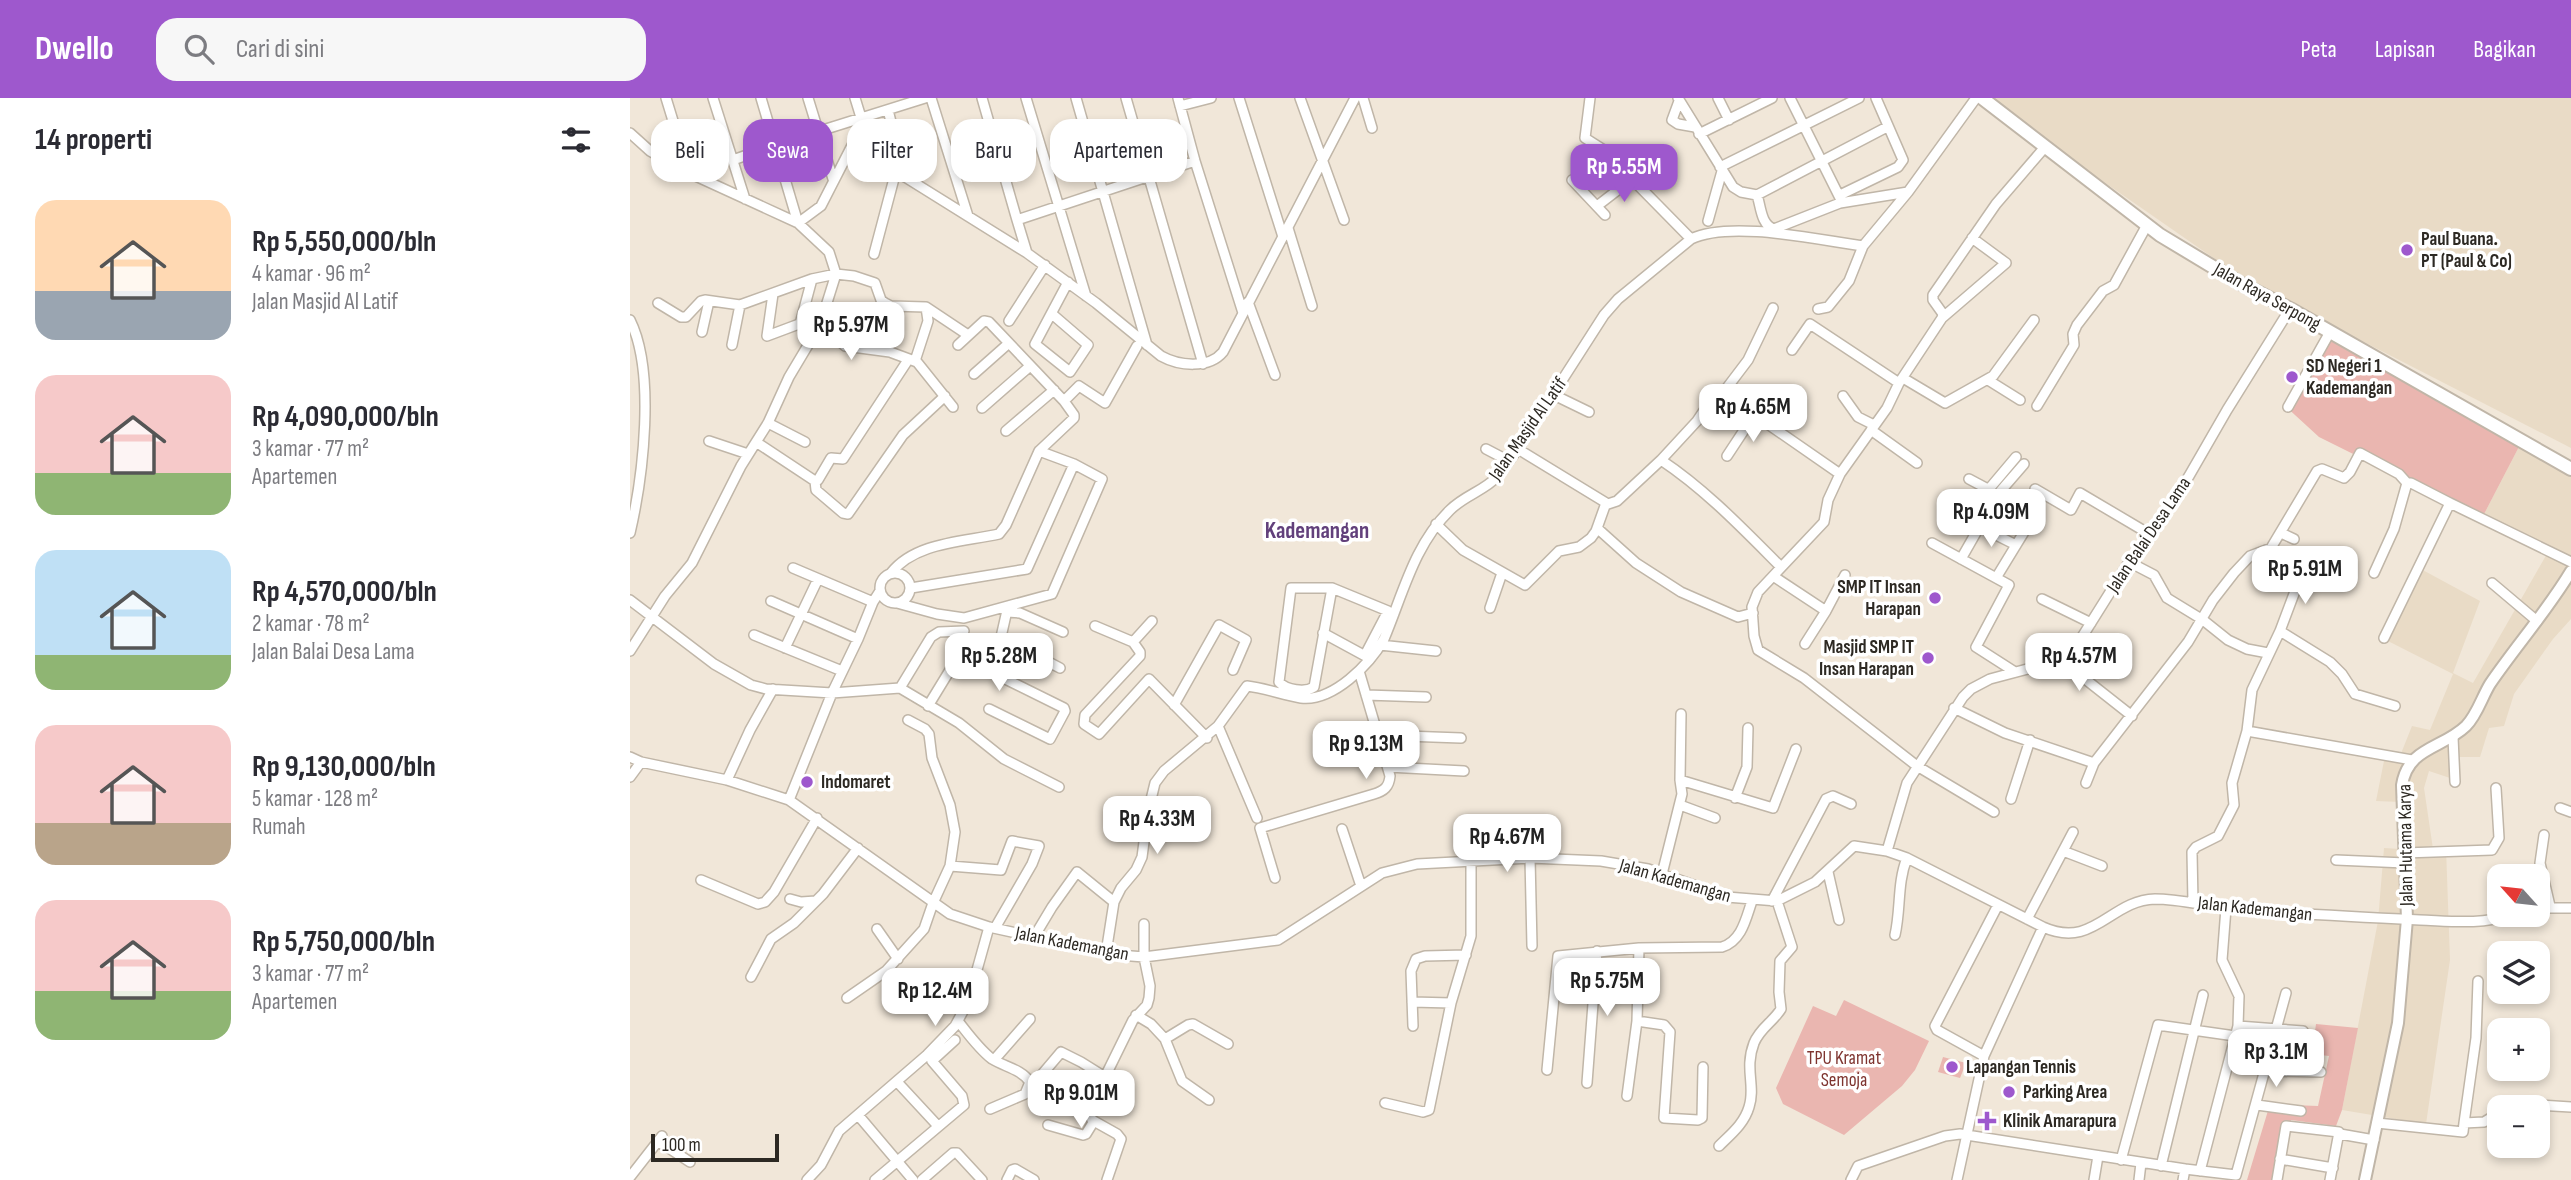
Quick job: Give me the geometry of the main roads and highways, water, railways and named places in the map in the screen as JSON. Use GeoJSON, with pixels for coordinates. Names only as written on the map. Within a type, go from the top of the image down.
{"type":"FeatureCollection","features":[{"type":"Feature","properties":{"kind":"main road","name":"Jalan Raya Serpong"},"geometry":{"type":"LineString","coordinates":[[1979,98],[2147,225],[2238,282],[2571,469]]}},
{"type":"Feature","properties":{"kind":"place","name":"Paul Buana. PT (Paul & Co)"},"geometry":{"type":"Point","coordinates":[2407,250]}},
{"type":"Feature","properties":{"kind":"place","name":"SD Negeri 1 Kademangan"},"geometry":{"type":"Point","coordinates":[2292,377]}},
{"type":"Feature","properties":{"kind":"place","name":"SMP IT Insan Harapan"},"geometry":{"type":"Point","coordinates":[1935,598]}},
{"type":"Feature","properties":{"kind":"place","name":"Masjid SMP IT Insan Harapan"},"geometry":{"type":"Point","coordinates":[1928,658]}},
{"type":"Feature","properties":{"kind":"place","name":"Indomaret"},"geometry":{"type":"Point","coordinates":[807,782]}},
{"type":"Feature","properties":{"kind":"place","name":"Lapangan Tennis"},"geometry":{"type":"Point","coordinates":[1952,1067]}},
{"type":"Feature","properties":{"kind":"place","name":"Parking Area"},"geometry":{"type":"Point","coordinates":[2009,1092]}},
{"type":"Feature","properties":{"kind":"place","name":"Klinik Amarapura"},"geometry":{"type":"Point","coordinates":[1987,1121]}},
{"type":"Feature","properties":{"kind":"district","name":"Kademangan"},"geometry":{"type":"Point","coordinates":[1317,531]}},
{"type":"Feature","properties":{"kind":"park label","name":"TPU Kramat Semoja"},"geometry":{"type":"Point","coordinates":[1844,1069]}}]}
